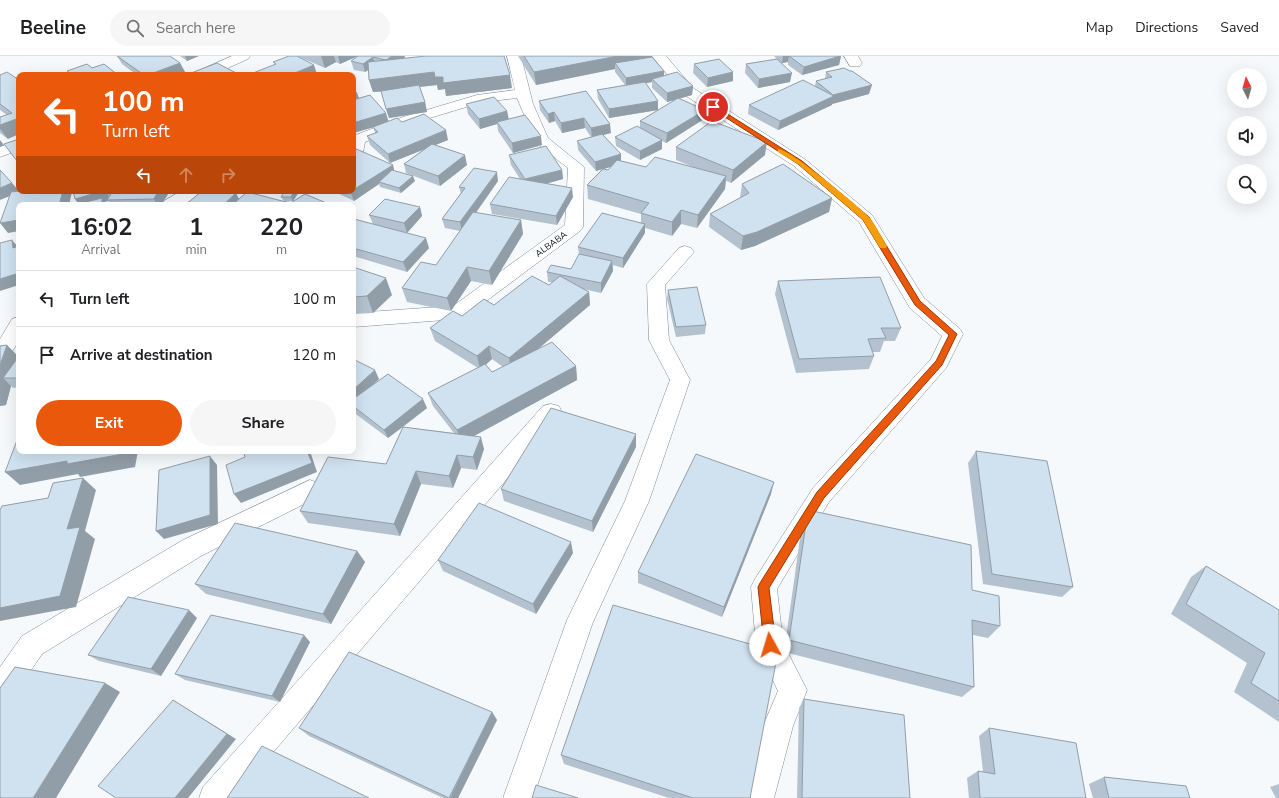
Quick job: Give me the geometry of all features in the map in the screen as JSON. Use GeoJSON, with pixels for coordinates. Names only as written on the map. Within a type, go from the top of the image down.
{"type":"FeatureCollection","features":[{"type":"Feature","properties":{"kind":"street"},"geometry":{"type":"LineString","coordinates":[[207,72],[242,56]]}},
{"type":"Feature","properties":{"kind":"street","name":"ALBABA"},"geometry":{"type":"LineString","coordinates":[[356,320],[458,312],[574,226],[576,167],[541,140],[523,93],[514,56]]}},
{"type":"Feature","properties":{"kind":"street"},"geometry":{"type":"LineString","coordinates":[[659,56],[688,91],[800,163],[866,219],[917,303],[953,334],[939,363],[821,495],[764,587],[770,645],[793,690],[778,726],[758,798]]}},
{"type":"Feature","properties":{"kind":"street"},"geometry":{"type":"LineString","coordinates":[[356,143],[358,138],[408,120],[482,98],[523,93]]}},
{"type":"Feature","properties":{"kind":"street"},"geometry":{"type":"LineString","coordinates":[[0,152],[16,146]]}},
{"type":"Feature","properties":{"kind":"street"},"geometry":{"type":"LineString","coordinates":[[175,202],[188,194]]}},
{"type":"Feature","properties":{"kind":"street"},"geometry":{"type":"LineString","coordinates":[[518,798],[580,620],[637,501],[680,380],[659,340],[656,284],[685,252]]}},
{"type":"Feature","properties":{"kind":"street"},"geometry":{"type":"LineString","coordinates":[[7,351],[16,331]]}},
{"type":"Feature","properties":{"kind":"street"},"geometry":{"type":"LineString","coordinates":[[214,798],[551,412]]}},
{"type":"Feature","properties":{"kind":"street"},"geometry":{"type":"LineString","coordinates":[[0,691],[32,645],[192,548],[310,490]]}},
{"type":"Feature","properties":{"kind":"building"},"geometry":{"type":"Polygon","coordinates":[[[117,56],[170,56],[180,63],[156,72],[140,72],[117,56]]]}},
{"type":"Feature","properties":{"kind":"building"},"geometry":{"type":"Polygon","coordinates":[[[289,56],[297,56],[314,65],[297,72],[256,72],[276,64],[273,62],[289,56]]]}},
{"type":"Feature","properties":{"kind":"building"},"geometry":{"type":"Polygon","coordinates":[[[358,56],[392,56],[386,60],[373,57],[363,64],[351,61],[358,56]]]}},
{"type":"Feature","properties":{"kind":"building"},"geometry":{"type":"Polygon","coordinates":[[[426,56],[504,56],[510,75],[443,83],[443,77],[435,77],[434,72],[369,80],[368,62],[426,56]]]}},
{"type":"Feature","properties":{"kind":"building"},"geometry":{"type":"Polygon","coordinates":[[[524,56],[618,56],[534,72],[524,56]]]}},
{"type":"Feature","properties":{"kind":"building"},"geometry":{"type":"Polygon","coordinates":[[[789,56],[840,56],[804,67],[789,56]]]}},
{"type":"Feature","properties":{"kind":"building"},"geometry":{"type":"Polygon","coordinates":[[[652,57],[664,71],[626,78],[615,63],[652,57]]]}},
{"type":"Feature","properties":{"kind":"building"},"geometry":{"type":"Polygon","coordinates":[[[719,59],[733,72],[708,78],[694,64],[719,59]]]}},
{"type":"Feature","properties":{"kind":"building"},"geometry":{"type":"Polygon","coordinates":[[[777,59],[792,73],[759,79],[746,64],[777,59]]]}},
{"type":"Feature","properties":{"kind":"building"},"geometry":{"type":"Polygon","coordinates":[[[217,63],[234,72],[194,72],[217,63]]]}},
{"type":"Feature","properties":{"kind":"building"},"geometry":{"type":"Polygon","coordinates":[[[87,64],[92,68],[104,64],[114,72],[68,72],[67,71],[87,64]]]}},
{"type":"Feature","properties":{"kind":"building"},"geometry":{"type":"Polygon","coordinates":[[[844,68],[852,71],[872,85],[833,95],[816,81],[832,77],[826,72],[844,68]]]}},
{"type":"Feature","properties":{"kind":"building"},"geometry":{"type":"Polygon","coordinates":[[[7,72],[16,78],[16,119],[0,125],[0,117],[12,113],[0,104],[0,75],[7,72]]]}},
{"type":"Feature","properties":{"kind":"building"},"geometry":{"type":"Polygon","coordinates":[[[677,72],[693,86],[667,93],[652,79],[677,72]]]}},
{"type":"Feature","properties":{"kind":"building"},"geometry":{"type":"Polygon","coordinates":[[[803,80],[834,96],[780,121],[749,105],[803,80]]]}},
{"type":"Feature","properties":{"kind":"building"},"geometry":{"type":"Polygon","coordinates":[[[645,82],[658,101],[609,109],[597,90],[645,82]]]}},
{"type":"Feature","properties":{"kind":"building"},"geometry":{"type":"Polygon","coordinates":[[[419,85],[425,102],[386,109],[381,91],[419,85]]]}},
{"type":"Feature","properties":{"kind":"building"},"geometry":{"type":"Polygon","coordinates":[[[586,91],[610,124],[591,128],[584,118],[561,123],[554,112],[548,114],[539,101],[586,91]]]}},
{"type":"Feature","properties":{"kind":"building"},"geometry":{"type":"Polygon","coordinates":[[[370,95],[386,113],[356,122],[356,99],[370,95]]]}},
{"type":"Feature","properties":{"kind":"building"},"geometry":{"type":"Polygon","coordinates":[[[494,97],[507,111],[479,119],[466,104],[494,97]]]}},
{"type":"Feature","properties":{"kind":"building"},"geometry":{"type":"Polygon","coordinates":[[[678,98],[705,110],[667,133],[640,121],[678,98]]]}},
{"type":"Feature","properties":{"kind":"building"},"geometry":{"type":"Polygon","coordinates":[[[424,114],[446,130],[388,154],[367,136],[378,132],[373,127],[397,118],[402,122],[424,114]]]}},
{"type":"Feature","properties":{"kind":"building"},"geometry":{"type":"Polygon","coordinates":[[[525,115],[541,136],[512,143],[497,122],[525,115]]]}},
{"type":"Feature","properties":{"kind":"building"},"geometry":{"type":"Polygon","coordinates":[[[712,121],[767,142],[733,170],[676,147],[712,121]]]}},
{"type":"Feature","properties":{"kind":"building"},"geometry":{"type":"Polygon","coordinates":[[[637,126],[662,140],[640,151],[615,137],[637,126]]]}},
{"type":"Feature","properties":{"kind":"building"},"geometry":{"type":"Polygon","coordinates":[[[602,134],[621,154],[595,162],[577,141],[602,134]]]}},
{"type":"Feature","properties":{"kind":"building"},"geometry":{"type":"Polygon","coordinates":[[[16,140],[16,160],[4,144],[16,140]]]}},
{"type":"Feature","properties":{"kind":"building"},"geometry":{"type":"Polygon","coordinates":[[[432,144],[465,155],[438,176],[404,164],[432,144]]]}},
{"type":"Feature","properties":{"kind":"building"},"geometry":{"type":"Polygon","coordinates":[[[546,146],[562,170],[525,179],[509,155],[546,146]]]}},
{"type":"Feature","properties":{"kind":"building"},"geometry":{"type":"Polygon","coordinates":[[[356,149],[393,165],[356,188],[356,149]]]}},
{"type":"Feature","properties":{"kind":"building"},"geometry":{"type":"Polygon","coordinates":[[[655,157],[726,176],[698,215],[681,210],[672,222],[641,213],[649,203],[587,185],[603,169],[608,170],[617,160],[646,167],[655,157]]]}},
{"type":"Feature","properties":{"kind":"building"},"geometry":{"type":"Polygon","coordinates":[[[783,164],[832,198],[757,232],[743,236],[710,214],[749,193],[742,184],[783,164]]]}},
{"type":"Feature","properties":{"kind":"building"},"geometry":{"type":"Polygon","coordinates":[[[474,168],[497,172],[460,222],[442,219],[465,188],[459,187],[474,168]]]}},
{"type":"Feature","properties":{"kind":"building"},"geometry":{"type":"Polygon","coordinates":[[[0,170],[12,183],[0,188],[0,170]]]}},
{"type":"Feature","properties":{"kind":"building"},"geometry":{"type":"Polygon","coordinates":[[[392,170],[413,176],[399,188],[379,182],[392,170]]]}},
{"type":"Feature","properties":{"kind":"building"},"geometry":{"type":"Polygon","coordinates":[[[509,177],[572,188],[556,216],[490,204],[509,177]]]}},
{"type":"Feature","properties":{"kind":"building"},"geometry":{"type":"Polygon","coordinates":[[[16,191],[16,194],[62,194],[60,202],[16,202],[16,220],[0,223],[11,192],[16,191]]]}},
{"type":"Feature","properties":{"kind":"building"},"geometry":{"type":"Polygon","coordinates":[[[74,194],[92,194],[75,199],[74,194]]]}},
{"type":"Feature","properties":{"kind":"building"},"geometry":{"type":"Polygon","coordinates":[[[111,194],[156,194],[154,199],[107,200],[111,194]]]}},
{"type":"Feature","properties":{"kind":"building"},"geometry":{"type":"Polygon","coordinates":[[[198,194],[235,194],[226,202],[189,202],[198,194]]]}},
{"type":"Feature","properties":{"kind":"building"},"geometry":{"type":"Polygon","coordinates":[[[245,194],[255,194],[286,202],[235,202],[245,194]]]}},
{"type":"Feature","properties":{"kind":"building"},"geometry":{"type":"Polygon","coordinates":[[[283,194],[292,194],[291,197],[281,197],[283,194]]]}},
{"type":"Feature","properties":{"kind":"building"},"geometry":{"type":"Polygon","coordinates":[[[305,194],[324,202],[292,202],[305,194]]]}},
{"type":"Feature","properties":{"kind":"building"},"geometry":{"type":"Polygon","coordinates":[[[102,198],[102,202],[85,202],[102,198]]]}},
{"type":"Feature","properties":{"kind":"building"},"geometry":{"type":"Polygon","coordinates":[[[385,199],[420,207],[404,223],[369,215],[385,199]]]}},
{"type":"Feature","properties":{"kind":"building"},"geometry":{"type":"Polygon","coordinates":[[[473,212],[521,220],[489,271],[467,267],[447,298],[402,288],[421,262],[436,265],[473,212]]]}},
{"type":"Feature","properties":{"kind":"building"},"geometry":{"type":"Polygon","coordinates":[[[602,213],[645,224],[623,258],[578,247],[602,213]]]}},
{"type":"Feature","properties":{"kind":"building"},"geometry":{"type":"Polygon","coordinates":[[[356,220],[426,238],[403,262],[356,249],[356,220]]]}},
{"type":"Feature","properties":{"kind":"building"},"geometry":{"type":"Polygon","coordinates":[[[12,240],[13,248],[16,247],[16,274],[0,279],[0,243],[12,240]]]}},
{"type":"Feature","properties":{"kind":"building"},"geometry":{"type":"Polygon","coordinates":[[[579,254],[612,261],[601,283],[547,272],[551,265],[571,269],[579,254]]]}},
{"type":"Feature","properties":{"kind":"building"},"geometry":{"type":"Polygon","coordinates":[[[356,268],[386,278],[367,296],[356,297],[356,268]]]}},
{"type":"Feature","properties":{"kind":"building"},"geometry":{"type":"Polygon","coordinates":[[[532,276],[549,285],[560,276],[589,292],[509,358],[489,346],[477,356],[430,328],[453,311],[462,316],[484,299],[494,305],[532,276]]]}},
{"type":"Feature","properties":{"kind":"building"},"geometry":{"type":"Polygon","coordinates":[[[880,277],[901,328],[881,328],[886,338],[868,339],[874,356],[799,359],[778,281],[880,277]]]}},
{"type":"Feature","properties":{"kind":"building"},"geometry":{"type":"Polygon","coordinates":[[[697,287],[706,325],[676,327],[668,290],[697,287]]]}},
{"type":"Feature","properties":{"kind":"building"},"geometry":{"type":"Polygon","coordinates":[[[552,342],[576,366],[457,430],[428,393],[485,364],[492,372],[552,342]]]}},
{"type":"Feature","properties":{"kind":"building"},"geometry":{"type":"Polygon","coordinates":[[[7,345],[0,365],[0,346],[7,345]]]}},
{"type":"Feature","properties":{"kind":"building"},"geometry":{"type":"Polygon","coordinates":[[[16,360],[16,378],[3,378],[16,360]]]}},
{"type":"Feature","properties":{"kind":"building"},"geometry":{"type":"Polygon","coordinates":[[[356,360],[375,370],[356,387],[356,360]]]}},
{"type":"Feature","properties":{"kind":"building"},"geometry":{"type":"Polygon","coordinates":[[[388,374],[423,399],[384,430],[356,408],[356,397],[388,374]]]}},
{"type":"Feature","properties":{"kind":"building"},"geometry":{"type":"Polygon","coordinates":[[[551,408],[636,434],[592,521],[501,489],[551,408]]]}},
{"type":"Feature","properties":{"kind":"building"},"geometry":{"type":"Polygon","coordinates":[[[403,427],[481,437],[473,457],[457,455],[449,476],[416,471],[394,524],[300,511],[328,457],[386,464],[403,427]]]}},
{"type":"Feature","properties":{"kind":"building"},"geometry":{"type":"Polygon","coordinates":[[[16,443],[16,454],[123,454],[67,464],[67,461],[5,472],[16,443]]]}},
{"type":"Feature","properties":{"kind":"building"},"geometry":{"type":"Polygon","coordinates":[[[976,451],[1047,461],[1073,587],[992,574],[976,451]]]}},
{"type":"Feature","properties":{"kind":"building"},"geometry":{"type":"Polygon","coordinates":[[[244,454],[308,454],[312,463],[234,494],[226,465],[245,457],[244,454]]]}},
{"type":"Feature","properties":{"kind":"building"},"geometry":{"type":"Polygon","coordinates":[[[696,454],[774,482],[724,607],[638,572],[696,454]]]}},
{"type":"Feature","properties":{"kind":"building"},"geometry":{"type":"Polygon","coordinates":[[[210,456],[210,515],[156,531],[159,470],[210,456]]]}},
{"type":"Feature","properties":{"kind":"building"},"geometry":{"type":"Polygon","coordinates":[[[83,478],[67,529],[80,527],[60,596],[0,608],[0,510],[2,506],[48,498],[53,483],[83,478]]]}},
{"type":"Feature","properties":{"kind":"building"},"geometry":{"type":"Polygon","coordinates":[[[479,503],[571,542],[533,604],[438,560],[479,503]]]}},
{"type":"Feature","properties":{"kind":"building"},"geometry":{"type":"Polygon","coordinates":[[[808,510],[971,545],[972,590],[999,596],[1000,626],[972,620],[974,687],[789,640],[808,510]]]}},
{"type":"Feature","properties":{"kind":"building"},"geometry":{"type":"Polygon","coordinates":[[[235,523],[357,551],[323,614],[195,584],[235,523]]]}},
{"type":"Feature","properties":{"kind":"building"},"geometry":{"type":"Polygon","coordinates":[[[1206,566],[1279,610],[1279,701],[1251,683],[1265,653],[1186,604],[1206,566]]]}},
{"type":"Feature","properties":{"kind":"building"},"geometry":{"type":"Polygon","coordinates":[[[128,597],[189,610],[151,669],[88,655],[128,597]]]}},
{"type":"Feature","properties":{"kind":"building"},"geometry":{"type":"Polygon","coordinates":[[[613,605],[778,652],[750,798],[693,798],[561,755],[613,605]]]}},
{"type":"Feature","properties":{"kind":"building"},"geometry":{"type":"Polygon","coordinates":[[[211,615],[304,635],[272,696],[175,674],[211,615]]]}},
{"type":"Feature","properties":{"kind":"building"},"geometry":{"type":"Polygon","coordinates":[[[349,652],[492,712],[449,798],[299,728],[349,652]]]}},
{"type":"Feature","properties":{"kind":"building"},"geometry":{"type":"Polygon","coordinates":[[[15,667],[105,683],[33,798],[0,798],[0,688],[15,667]]]}},
{"type":"Feature","properties":{"kind":"building"},"geometry":{"type":"Polygon","coordinates":[[[804,699],[904,715],[910,798],[802,798],[804,699]]]}},
{"type":"Feature","properties":{"kind":"building"},"geometry":{"type":"Polygon","coordinates":[[[173,700],[227,734],[175,798],[116,798],[98,786],[173,700]]]}},
{"type":"Feature","properties":{"kind":"building"},"geometry":{"type":"Polygon","coordinates":[[[989,728],[1076,743],[1086,798],[980,798],[978,771],[995,774],[989,728]]]}},
{"type":"Feature","properties":{"kind":"building"},"geometry":{"type":"Polygon","coordinates":[[[262,746],[369,798],[227,798],[262,746]]]}},
{"type":"Feature","properties":{"kind":"building"},"geometry":{"type":"Polygon","coordinates":[[[1104,777],[1186,786],[1190,798],[1109,798],[1104,777]]]}},
{"type":"Feature","properties":{"kind":"building"},"geometry":{"type":"Polygon","coordinates":[[[536,785],[578,798],[532,798],[536,785]]]}},
{"type":"Feature","properties":{"kind":"slow traffic"},"geometry":{"type":"LineString","coordinates":[[780,150],[800,163],[866,219],[883,246]]}},
{"type":"Feature","properties":{"kind":"route"},"geometry":{"type":"LineString","coordinates":[[713,107],[800,163],[866,219],[917,303],[953,334],[939,363],[821,495],[764,587],[770,645]]}}]}
